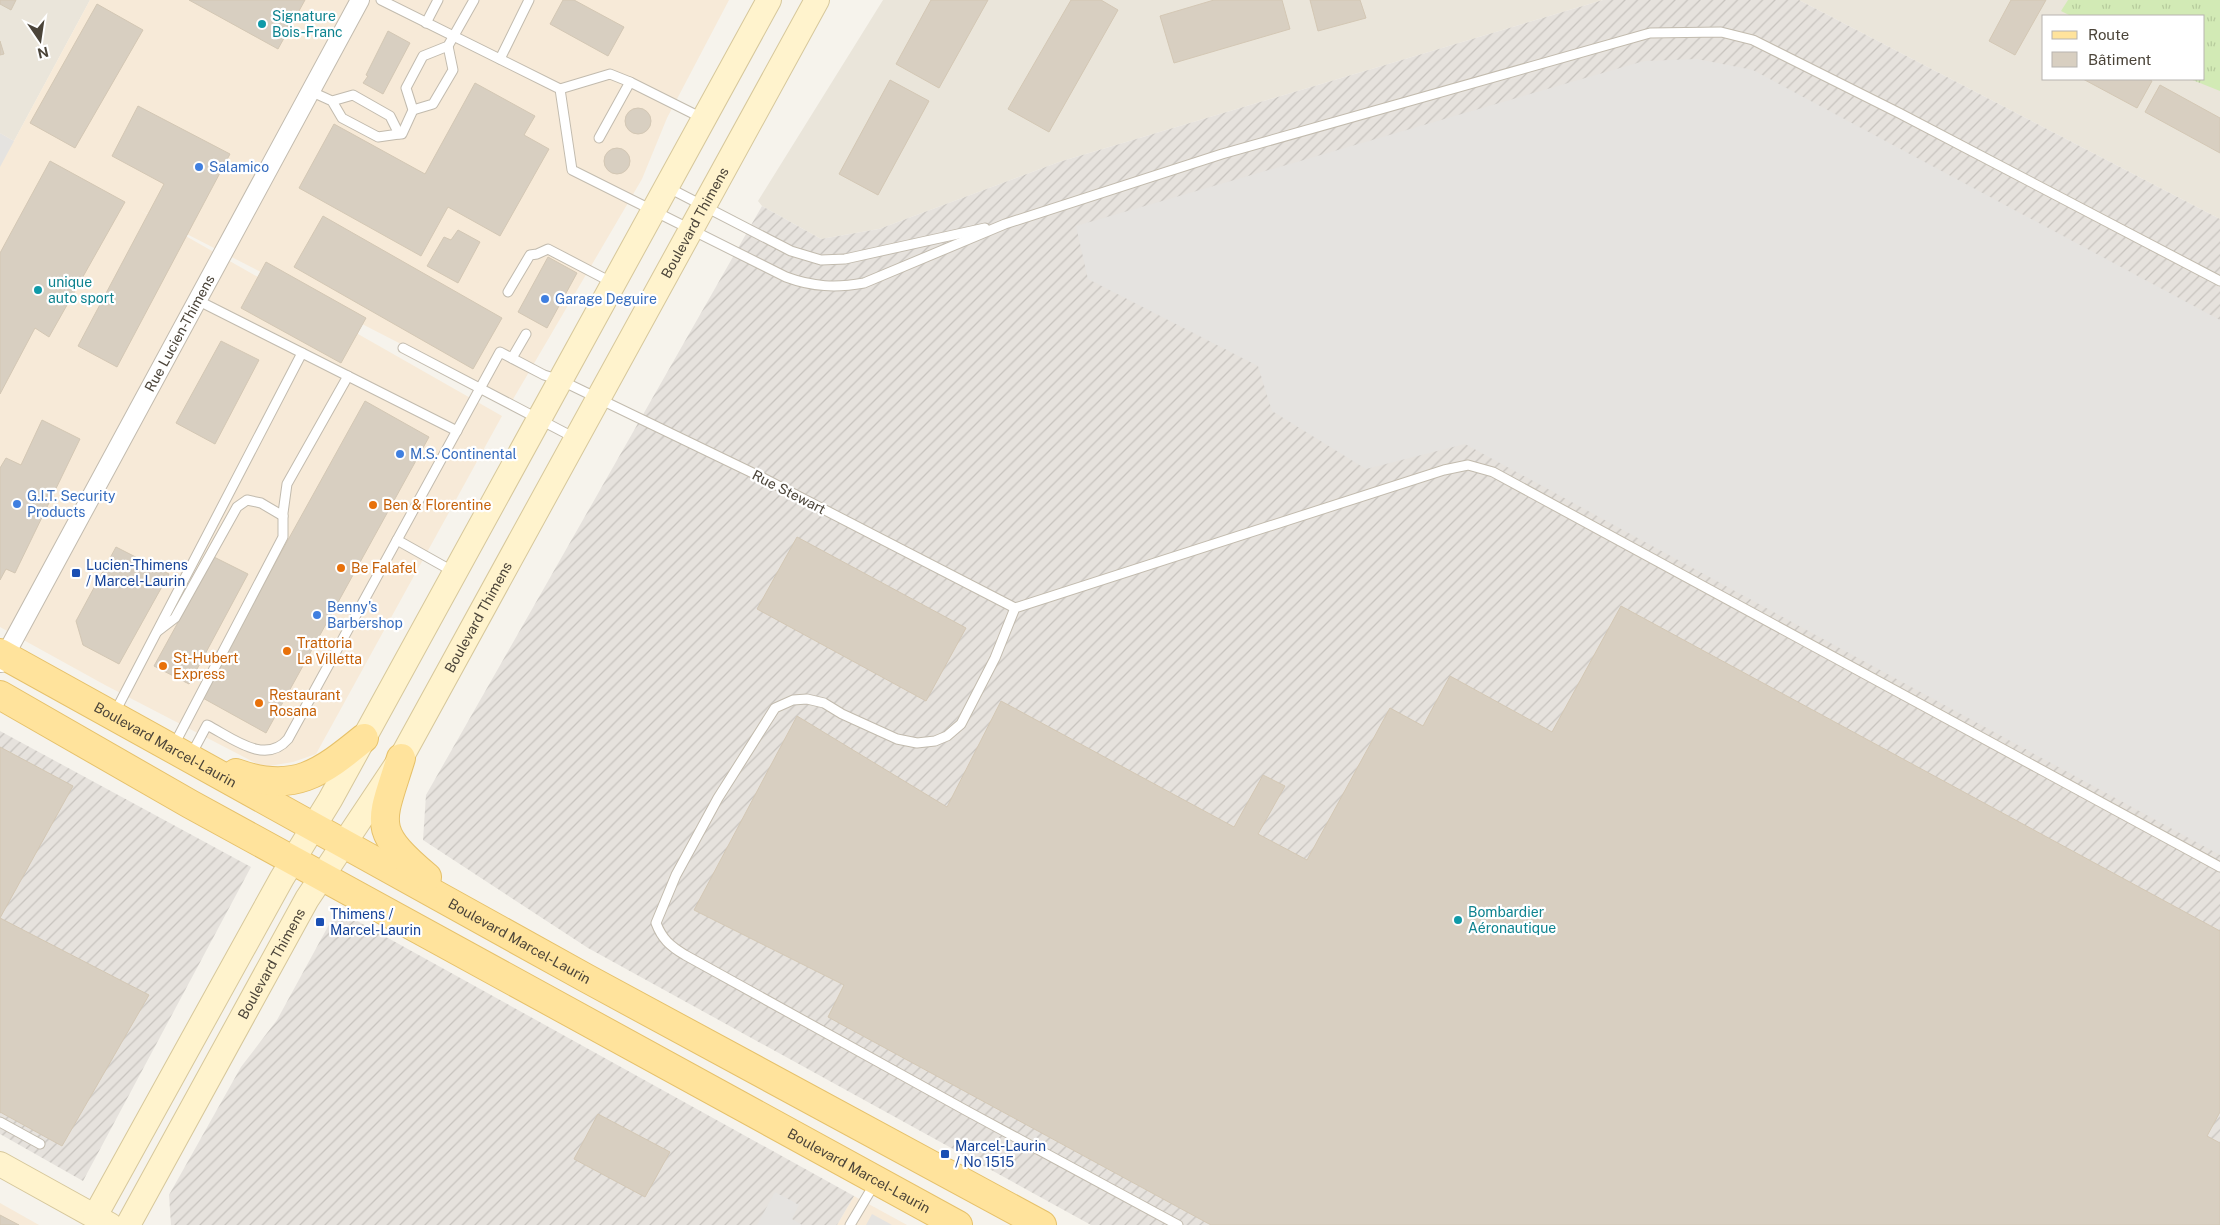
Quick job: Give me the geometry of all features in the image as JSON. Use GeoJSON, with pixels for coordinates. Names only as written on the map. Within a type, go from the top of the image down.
{"type":"FeatureCollection","features":[{"type":"Feature","properties":{"kind":"main road","name":"Boulevard Marcel-Laurin"},"geometry":{"type":"LineString","coordinates":[[2,658],[114,714],[314,828],[586,978],[1042,1225]]}},
{"type":"Feature","properties":{"kind":"main road","name":"Boulevard Marcel-Laurin"},"geometry":{"type":"LineString","coordinates":[[0,695],[190,804],[958,1225]]}},
{"type":"Feature","properties":{"kind":"main road"},"geometry":{"type":"LineString","coordinates":[[181,752],[250,779],[282,781],[305,778],[319,772],[364,738]]}},
{"type":"Feature","properties":{"kind":"main road"},"geometry":{"type":"LineString","coordinates":[[401,758],[383,819],[388,835],[400,854],[468,912]]}},
{"type":"Feature","properties":{"kind":"main road"},"geometry":{"type":"LineString","coordinates":[[876,1180],[896,1145]]}},
{"type":"Feature","properties":{"kind":"street","name":"Rue Lucien-Thimens"},"geometry":{"type":"LineString","coordinates":[[2,658],[360,0]]}},
{"type":"Feature","properties":{"kind":"street"},"geometry":{"type":"LineString","coordinates":[[0,1164],[103,1221],[278,886],[314,828],[364,738],[769,0]]}},
{"type":"Feature","properties":{"kind":"street","name":"Boulevard Thimens"},"geometry":{"type":"LineString","coordinates":[[128,1225],[321,876],[401,758],[578,439],[817,0]]}},
{"type":"Feature","properties":{"kind":"lane"},"geometry":{"type":"LineString","coordinates":[[381,0],[560,89],[610,74],[704,119]]}},
{"type":"Feature","properties":{"kind":"lane"},"geometry":{"type":"LineString","coordinates":[[426,23],[438,0]]}},
{"type":"Feature","properties":{"kind":"lane"},"geometry":{"type":"LineString","coordinates":[[310,91],[332,101],[342,118],[378,137],[402,134],[413,110],[406,88],[424,56],[448,46],[474,0]]}},
{"type":"Feature","properties":{"kind":"lane"},"geometry":{"type":"LineString","coordinates":[[500,59],[529,0]]}},
{"type":"Feature","properties":{"kind":"lane"},"geometry":{"type":"LineString","coordinates":[[560,89],[572,170],[786,278],[804,284],[832,287],[856,284],[880,277],[1005,224],[1222,154],[1650,33],[1721,32],[1753,40],[2220,280]]}},
{"type":"Feature","properties":{"kind":"lane"},"geometry":{"type":"LineString","coordinates":[[413,110],[433,104],[453,70],[448,46]]}},
{"type":"Feature","properties":{"kind":"lane"},"geometry":{"type":"LineString","coordinates":[[599,138],[630,82]]}},
{"type":"Feature","properties":{"kind":"lane"},"geometry":{"type":"LineString","coordinates":[[332,101],[353,96],[390,116],[399,134]]}},
{"type":"Feature","properties":{"kind":"lane"},"geometry":{"type":"LineString","coordinates":[[667,187],[790,251],[821,260],[846,259],[1005,224]]}},
{"type":"Feature","properties":{"kind":"lane"},"geometry":{"type":"LineString","coordinates":[[508,292],[530,255],[548,249],[613,283]]}},
{"type":"Feature","properties":{"kind":"lane"},"geometry":{"type":"LineString","coordinates":[[197,300],[457,431]]}},
{"type":"Feature","properties":{"kind":"lane"},"geometry":{"type":"LineString","coordinates":[[181,752],[207,725],[257,750],[272,750],[284,744],[301,717],[500,352],[512,358],[526,334]]}},
{"type":"Feature","properties":{"kind":"lane"},"geometry":{"type":"LineString","coordinates":[[403,348],[578,439]]}},
{"type":"Feature","properties":{"kind":"lane"},"geometry":{"type":"LineString","coordinates":[[114,714],[302,353]]}},
{"type":"Feature","properties":{"kind":"lane","name":"Rue Stewart"},"geometry":{"type":"LineString","coordinates":[[512,358],[544,375],[560,380],[599,400],[660,427],[761,477],[1015,608]]}},
{"type":"Feature","properties":{"kind":"lane"},"geometry":{"type":"LineString","coordinates":[[181,752],[283,536],[283,516],[287,484],[348,376]]}},
{"type":"Feature","properties":{"kind":"lane"},"geometry":{"type":"LineString","coordinates":[[1178,1225],[684,955],[664,940],[656,923],[676,875],[713,807],[775,708],[792,700],[807,699],[824,703],[842,714],[897,739],[917,743],[935,741],[947,736],[961,724],[995,658],[1015,608],[1444,470],[1468,465],[1493,472],[2220,867]]}},
{"type":"Feature","properties":{"kind":"lane"},"geometry":{"type":"LineString","coordinates":[[156,633],[175,618],[237,507],[247,500],[261,503],[283,516]]}},
{"type":"Feature","properties":{"kind":"lane"},"geometry":{"type":"LineString","coordinates":[[397,540],[454,572]]}},
{"type":"Feature","properties":{"kind":"lane"},"geometry":{"type":"LineString","coordinates":[[0,1122],[40,1144]]}},
{"type":"Feature","properties":{"kind":"lane"},"geometry":{"type":"LineString","coordinates":[[850,1225],[876,1180]]}},
{"type":"Feature","properties":{"kind":"shaded area"},"geometry":{"type":"Polygon","coordinates":[[[0,0],[90,0],[14,141],[0,133],[0,0]]]}},
{"type":"Feature","properties":{"kind":"shaded area"},"geometry":{"type":"Polygon","coordinates":[[[90,0],[729,0],[667,118],[642,179],[512,401],[140,210],[502,416],[316,754],[293,762],[263,767],[105,685],[0,627],[0,133],[14,141],[90,0]]]}},
{"type":"Feature","properties":{"kind":"shaded area"},"geometry":{"type":"Polygon","coordinates":[[[883,0],[1603,0],[1059,162],[879,229],[821,239],[762,206],[758,201],[883,0]]]}},
{"type":"Feature","properties":{"kind":"shaded area"},"geometry":{"type":"Polygon","coordinates":[[[1603,0],[1799,0],[2220,219],[2220,1225],[1091,1225],[588,948],[423,840],[426,795],[762,206],[821,239],[879,229],[1059,162],[1603,0]]]}},
{"type":"Feature","properties":{"kind":"shaded area"},"geometry":{"type":"Polygon","coordinates":[[[1799,0],[2220,0],[2220,219],[1799,0]]]}},
{"type":"Feature","properties":{"kind":"shaded area"},"geometry":{"type":"Polygon","coordinates":[[[1697,59],[1753,70],[2220,320],[2220,855],[1465,444],[1366,469],[1272,411],[1258,366],[1088,279],[1076,226],[1644,61],[1697,59]]]}},
{"type":"Feature","properties":{"kind":"shaded area"},"geometry":{"type":"Polygon","coordinates":[[[0,133],[14,141],[0,167],[0,133]]]}},
{"type":"Feature","properties":{"kind":"shaded area"},"geometry":{"type":"Polygon","coordinates":[[[0,731],[251,867],[83,1181],[0,1134],[0,731]]]}},
{"type":"Feature","properties":{"kind":"shaded area"},"geometry":{"type":"Polygon","coordinates":[[[344,916],[350,917],[854,1196],[837,1225],[171,1225],[169,1195],[241,1067],[277,1020],[331,921],[344,916]]]}},
{"type":"Feature","properties":{"kind":"shaded area"},"geometry":{"type":"Polygon","coordinates":[[[775,1192],[799,1205],[792,1219],[802,1225],[757,1225],[775,1192]]]}},
{"type":"Feature","properties":{"kind":"shaded area"},"geometry":{"type":"Polygon","coordinates":[[[854,1196],[907,1225],[837,1225],[854,1196]]]}},
{"type":"Feature","properties":{"kind":"shaded area"},"geometry":{"type":"Polygon","coordinates":[[[0,1203],[39,1225],[0,1225],[0,1203]]]}},
{"type":"Feature","properties":{"kind":"shaded area"},"geometry":{"type":"Polygon","coordinates":[[[872,1214],[892,1225],[866,1225],[872,1214]]]}},
{"type":"Feature","properties":{"kind":"green space"},"geometry":{"type":"Polygon","coordinates":[[[2068,0],[2220,0],[2220,91],[2192,80],[2205,80],[2205,15],[2069,15],[2061,11],[2068,0]]]}},
{"type":"Feature","properties":{"kind":"building"},"geometry":{"type":"Polygon","coordinates":[[[0,0],[16,0],[11,10],[0,4],[0,0]]]}},
{"type":"Feature","properties":{"kind":"building","name":"Signature Bois-Franc"},"geometry":{"type":"Polygon","coordinates":[[[189,0],[305,0],[278,49],[189,0]]]}},
{"type":"Feature","properties":{"kind":"building"},"geometry":{"type":"Polygon","coordinates":[[[563,0],[574,0],[624,27],[608,56],[550,24],[563,0]]]}},
{"type":"Feature","properties":{"kind":"building"},"geometry":{"type":"Polygon","coordinates":[[[931,0],[988,0],[939,88],[896,64],[931,0]]]}},
{"type":"Feature","properties":{"kind":"building"},"geometry":{"type":"Polygon","coordinates":[[[1071,0],[1101,0],[1118,10],[1049,132],[1008,109],[1071,0]]]}},
{"type":"Feature","properties":{"kind":"building"},"geometry":{"type":"Polygon","coordinates":[[[1214,0],[1282,0],[1290,29],[1174,63],[1160,16],[1214,0]]]}},
{"type":"Feature","properties":{"kind":"building"},"geometry":{"type":"Polygon","coordinates":[[[1310,0],[1360,0],[1366,18],[1318,31],[1310,0]]]}},
{"type":"Feature","properties":{"kind":"building"},"geometry":{"type":"Polygon","coordinates":[[[2011,0],[2046,0],[2015,55],[1989,41],[2011,0]]]}},
{"type":"Feature","properties":{"kind":"building"},"geometry":{"type":"Polygon","coordinates":[[[97,4],[143,30],[75,148],[30,123],[97,4]]]}},
{"type":"Feature","properties":{"kind":"building"},"geometry":{"type":"Polygon","coordinates":[[[388,31],[410,43],[383,94],[363,83],[388,31]]]}},
{"type":"Feature","properties":{"kind":"building"},"geometry":{"type":"Polygon","coordinates":[[[0,41],[4,54],[0,55],[0,41]]]}},
{"type":"Feature","properties":{"kind":"building"},"geometry":{"type":"Polygon","coordinates":[[[890,80],[929,101],[878,195],[839,174],[890,80]]]}},
{"type":"Feature","properties":{"kind":"building"},"geometry":{"type":"Polygon","coordinates":[[[2085,80],[2152,81],[2137,108],[2085,80]]]}},
{"type":"Feature","properties":{"kind":"building"},"geometry":{"type":"Polygon","coordinates":[[[475,83],[535,116],[524,135],[549,149],[500,236],[448,207],[421,256],[299,188],[334,124],[425,174],[475,83]]]}},
{"type":"Feature","properties":{"kind":"building"},"geometry":{"type":"Polygon","coordinates":[[[2160,85],[2220,118],[2220,153],[2145,112],[2160,85]]]}},
{"type":"Feature","properties":{"kind":"building"},"geometry":{"type":"Polygon","coordinates":[[[138,106],[230,154],[117,367],[78,346],[164,184],[112,156],[138,106]]]}},
{"type":"Feature","properties":{"kind":"building"},"geometry":{"type":"Polygon","coordinates":[[[638,108],[647,112],[651,121],[647,130],[638,134],[629,130],[625,121],[629,112],[638,108]]]}},
{"type":"Feature","properties":{"kind":"building"},"geometry":{"type":"Polygon","coordinates":[[[617,148],[626,152],[630,161],[626,170],[617,174],[608,170],[604,161],[608,152],[617,148]]]}},
{"type":"Feature","properties":{"kind":"building","name":"unique auto sport"},"geometry":{"type":"Polygon","coordinates":[[[50,161],[125,202],[49,337],[35,328],[0,394],[0,253],[50,161]]]}},
{"type":"Feature","properties":{"kind":"building"},"geometry":{"type":"Polygon","coordinates":[[[323,216],[502,318],[473,369],[294,267],[323,216]]]}},
{"type":"Feature","properties":{"kind":"building"},"geometry":{"type":"Polygon","coordinates":[[[458,230],[480,242],[458,283],[427,266],[444,237],[451,240],[458,230]]]}},
{"type":"Feature","properties":{"kind":"building"},"geometry":{"type":"Polygon","coordinates":[[[548,257],[577,273],[547,328],[518,312],[548,257]]]}},
{"type":"Feature","properties":{"kind":"building"},"geometry":{"type":"Polygon","coordinates":[[[266,262],[366,318],[341,363],[241,308],[266,262]]]}},
{"type":"Feature","properties":{"kind":"building"},"geometry":{"type":"Polygon","coordinates":[[[221,341],[259,360],[215,444],[176,423],[221,341]]]}},
{"type":"Feature","properties":{"kind":"building"},"geometry":{"type":"Polygon","coordinates":[[[365,401],[429,437],[266,733],[201,697],[365,401]]]}},
{"type":"Feature","properties":{"kind":"building"},"geometry":{"type":"Polygon","coordinates":[[[42,420],[80,439],[15,573],[6,569],[0,580],[0,468],[6,458],[21,465],[42,420]]]}},
{"type":"Feature","properties":{"kind":"building"},"geometry":{"type":"Polygon","coordinates":[[[797,537],[966,628],[926,701],[757,609],[797,537]]]}},
{"type":"Feature","properties":{"kind":"building"},"geometry":{"type":"Polygon","coordinates":[[[116,547],[169,574],[119,664],[83,645],[76,621],[116,547]]]}},
{"type":"Feature","properties":{"kind":"building"},"geometry":{"type":"Polygon","coordinates":[[[214,557],[248,574],[189,684],[154,666],[214,557]]]}},
{"type":"Feature","properties":{"kind":"building","name":"Bombardier Aéronautique"},"geometry":{"type":"Polygon","coordinates":[[[1621,606],[2220,931],[2220,1112],[2207,1136],[2220,1143],[2220,1225],[1211,1225],[828,1017],[844,985],[694,910],[797,716],[947,807],[1001,701],[1234,827],[1263,775],[1285,786],[1258,834],[1307,860],[1390,708],[1423,726],[1450,676],[1552,732],[1621,606]]]}},
{"type":"Feature","properties":{"kind":"building"},"geometry":{"type":"Polygon","coordinates":[[[0,747],[73,786],[0,918],[0,747]]]}},
{"type":"Feature","properties":{"kind":"building"},"geometry":{"type":"Polygon","coordinates":[[[0,918],[149,995],[62,1146],[0,1112],[0,918]]]}},
{"type":"Feature","properties":{"kind":"building"},"geometry":{"type":"Polygon","coordinates":[[[598,1114],[670,1152],[645,1197],[574,1159],[598,1114]]]}},
{"type":"Feature","properties":{"kind":"building"},"geometry":{"type":"Polygon","coordinates":[[[0,1215],[19,1225],[0,1225],[0,1215]]]}},
{"type":"Feature","properties":{"kind":"place","name":"Signature Bois-Franc"},"geometry":{"type":"Point","coordinates":[262,24]}},
{"type":"Feature","properties":{"kind":"place","name":"Salamico"},"geometry":{"type":"Point","coordinates":[199,167]}},
{"type":"Feature","properties":{"kind":"place","name":"unique auto sport"},"geometry":{"type":"Point","coordinates":[38,290]}},
{"type":"Feature","properties":{"kind":"place","name":"Garage Deguire"},"geometry":{"type":"Point","coordinates":[545,299]}},
{"type":"Feature","properties":{"kind":"place","name":"M.S. Continental"},"geometry":{"type":"Point","coordinates":[400,454]}},
{"type":"Feature","properties":{"kind":"place","name":"G.I.T. Security Products"},"geometry":{"type":"Point","coordinates":[17,504]}},
{"type":"Feature","properties":{"kind":"place","name":"Ben & Florentine"},"geometry":{"type":"Point","coordinates":[373,505]}},
{"type":"Feature","properties":{"kind":"place","name":"Be Falafel"},"geometry":{"type":"Point","coordinates":[341,568]}},
{"type":"Feature","properties":{"kind":"place","name":"Lucien-Thimens / Marcel-Laurin"},"geometry":{"type":"Point","coordinates":[76,573]}},
{"type":"Feature","properties":{"kind":"place","name":"Benny's Barbershop"},"geometry":{"type":"Point","coordinates":[317,615]}},
{"type":"Feature","properties":{"kind":"place","name":"Trattoria La Villetta"},"geometry":{"type":"Point","coordinates":[287,651]}},
{"type":"Feature","properties":{"kind":"place","name":"St-Hubert Express"},"geometry":{"type":"Point","coordinates":[163,666]}},
{"type":"Feature","properties":{"kind":"place","name":"Restaurant Rosana"},"geometry":{"type":"Point","coordinates":[259,703]}},
{"type":"Feature","properties":{"kind":"place","name":"Bombardier Aéronautique"},"geometry":{"type":"Point","coordinates":[1458,920]}},
{"type":"Feature","properties":{"kind":"place","name":"Thimens / Marcel-Laurin"},"geometry":{"type":"Point","coordinates":[320,922]}},
{"type":"Feature","properties":{"kind":"place","name":"Marcel-Laurin / No 1515"},"geometry":{"type":"Point","coordinates":[945,1154]}}]}
